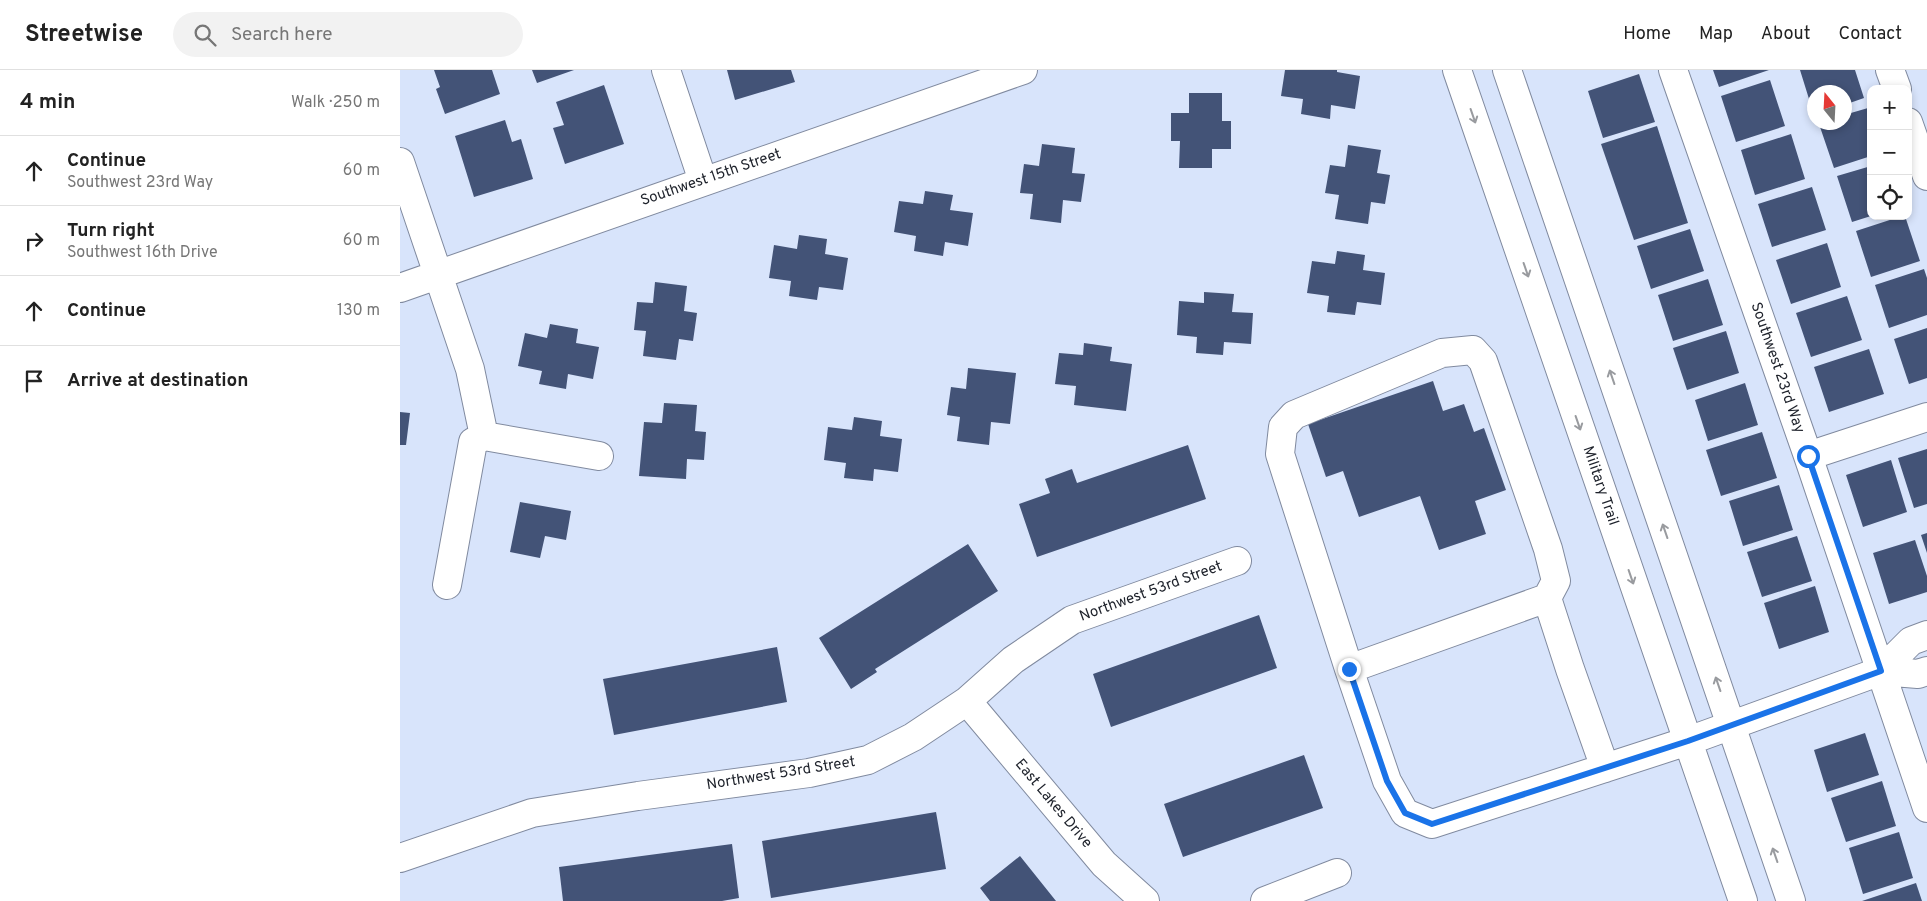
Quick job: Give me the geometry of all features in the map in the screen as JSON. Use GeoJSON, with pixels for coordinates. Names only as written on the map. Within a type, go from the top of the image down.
{"type":"FeatureCollection","features":[{"type":"Feature","properties":{"kind":"street"},"geometry":{"type":"LineString","coordinates":[[666,70],[703,181]]}},
{"type":"Feature","properties":{"kind":"street","name":"Southwest 15th Street"},"geometry":{"type":"LineString","coordinates":[[400,288],[703,181],[966,79],[1023,70]]}},
{"type":"Feature","properties":{"kind":"street","name":"Military Trail"},"geometry":{"type":"LineString","coordinates":[[1457,70],[1743,901]]}},
{"type":"Feature","properties":{"kind":"street"},"geometry":{"type":"LineString","coordinates":[[1507,70],[1791,901]]}},
{"type":"Feature","properties":{"kind":"street","name":"Southwest 23rd Way"},"geometry":{"type":"LineString","coordinates":[[1673,70],[1808,456],[1927,808]]}},
{"type":"Feature","properties":{"kind":"street"},"geometry":{"type":"LineString","coordinates":[[1890,70],[1895,85]]}},
{"type":"Feature","properties":{"kind":"street"},"geometry":{"type":"LineString","coordinates":[[1911,130],[1927,176]]}},
{"type":"Feature","properties":{"kind":"street"},"geometry":{"type":"LineString","coordinates":[[400,162],[470,369],[484,436]]}},
{"type":"Feature","properties":{"kind":"street"},"geometry":{"type":"LineString","coordinates":[[1605,768],[1570,669],[1548,598],[1556,581],[1548,549],[1483,361],[1473,350],[1442,353],[1294,415],[1283,427],[1280,454],[1349,669],[1387,781],[1405,813],[1432,824],[1605,768],[1688,741],[1881,671],[1911,641],[1927,635]]}},
{"type":"Feature","properties":{"kind":"street"},"geometry":{"type":"LineString","coordinates":[[1808,456],[1927,416]]}},
{"type":"Feature","properties":{"kind":"street"},"geometry":{"type":"LineString","coordinates":[[447,585],[473,442],[484,436],[599,456]]}},
{"type":"Feature","properties":{"kind":"street","name":"Northwest 53rd Street"},"geometry":{"type":"LineString","coordinates":[[400,858],[532,813],[809,772],[868,760],[914,737],[967,702],[1013,660],[1072,620],[1237,561]]}},
{"type":"Feature","properties":{"kind":"street"},"geometry":{"type":"LineString","coordinates":[[1349,669],[1548,598]]}},
{"type":"Feature","properties":{"kind":"street"},"geometry":{"type":"LineString","coordinates":[[1881,671],[1918,674],[1927,671]]}},
{"type":"Feature","properties":{"kind":"street","name":"East Lakes Drive"},"geometry":{"type":"LineString","coordinates":[[967,702],[1104,864],[1145,901]]}},
{"type":"Feature","properties":{"kind":"street"},"geometry":{"type":"LineString","coordinates":[[1265,901],[1337,873]]}},
{"type":"Feature","properties":{"kind":"building"},"geometry":{"type":"Polygon","coordinates":[[[434,70],[492,70],[500,94],[445,114],[436,89],[440,87],[434,70]]]}},
{"type":"Feature","properties":{"kind":"building"},"geometry":{"type":"Polygon","coordinates":[[[532,70],[574,70],[537,83],[532,70]]]}},
{"type":"Feature","properties":{"kind":"building"},"geometry":{"type":"Polygon","coordinates":[[[727,70],[791,70],[795,82],[735,100],[727,70]]]}},
{"type":"Feature","properties":{"kind":"building"},"geometry":{"type":"Polygon","coordinates":[[[1285,70],[1337,70],[1337,72],[1360,76],[1355,109],[1331,105],[1330,119],[1301,114],[1303,99],[1281,96],[1285,70]]]}},
{"type":"Feature","properties":{"kind":"building"},"geometry":{"type":"Polygon","coordinates":[[[1713,70],[1769,70],[1719,87],[1713,70]]]}},
{"type":"Feature","properties":{"kind":"building"},"geometry":{"type":"Polygon","coordinates":[[[1800,70],[1855,70],[1864,98],[1852,102],[1852,85],[1807,85],[1807,92],[1800,70]]]}},
{"type":"Feature","properties":{"kind":"building"},"geometry":{"type":"Polygon","coordinates":[[[1639,74],[1655,122],[1603,138],[1588,91],[1639,74]]]}},
{"type":"Feature","properties":{"kind":"building"},"geometry":{"type":"Polygon","coordinates":[[[1770,80],[1785,126],[1736,142],[1721,96],[1770,80]]]}},
{"type":"Feature","properties":{"kind":"building"},"geometry":{"type":"Polygon","coordinates":[[[604,85],[624,144],[565,164],[553,128],[564,125],[556,102],[604,85]]]}},
{"type":"Feature","properties":{"kind":"building"},"geometry":{"type":"Polygon","coordinates":[[[1189,93],[1222,93],[1222,121],[1231,121],[1231,149],[1212,149],[1212,168],[1179,168],[1180,141],[1171,141],[1171,113],[1189,113],[1189,93]]]}},
{"type":"Feature","properties":{"kind":"building"},"geometry":{"type":"Polygon","coordinates":[[[1867,108],[1867,157],[1834,168],[1821,130],[1852,130],[1852,113],[1867,108]]]}},
{"type":"Feature","properties":{"kind":"building"},"geometry":{"type":"Polygon","coordinates":[[[505,120],[512,142],[521,139],[533,179],[474,197],[455,136],[505,120]]]}},
{"type":"Feature","properties":{"kind":"building"},"geometry":{"type":"Polygon","coordinates":[[[1657,126],[1688,223],[1634,240],[1601,144],[1657,126]]]}},
{"type":"Feature","properties":{"kind":"building"},"geometry":{"type":"Polygon","coordinates":[[[1791,134],[1805,179],[1755,195],[1741,150],[1791,134]]]}},
{"type":"Feature","properties":{"kind":"building"},"geometry":{"type":"Polygon","coordinates":[[[1042,144],[1075,148],[1072,173],[1085,174],[1081,202],[1063,200],[1061,223],[1030,219],[1033,194],[1020,193],[1024,164],[1039,166],[1042,144]]]}},
{"type":"Feature","properties":{"kind":"building"},"geometry":{"type":"Polygon","coordinates":[[[1348,145],[1381,150],[1377,173],[1390,175],[1385,204],[1371,202],[1368,224],[1335,219],[1339,195],[1325,193],[1330,165],[1345,167],[1348,145]]]}},
{"type":"Feature","properties":{"kind":"building"},"geometry":{"type":"Polygon","coordinates":[[[1867,167],[1867,217],[1852,222],[1837,176],[1867,167]]]}},
{"type":"Feature","properties":{"kind":"building"},"geometry":{"type":"Polygon","coordinates":[[[1812,187],[1826,230],[1772,247],[1758,204],[1812,187]]]}},
{"type":"Feature","properties":{"kind":"building"},"geometry":{"type":"Polygon","coordinates":[[[925,191],[953,195],[950,210],[973,213],[968,246],[945,242],[943,256],[914,251],[916,236],[894,232],[899,201],[923,204],[925,191]]]}},
{"type":"Feature","properties":{"kind":"building"},"geometry":{"type":"Polygon","coordinates":[[[1890,220],[1906,220],[1920,261],[1871,277],[1856,231],[1890,220]]]}},
{"type":"Feature","properties":{"kind":"building"},"geometry":{"type":"Polygon","coordinates":[[[1690,229],[1704,271],[1651,289],[1637,246],[1690,229]]]}},
{"type":"Feature","properties":{"kind":"building"},"geometry":{"type":"Polygon","coordinates":[[[799,235],[827,239],[825,254],[848,258],[843,290],[819,287],[817,300],[789,296],[791,281],[769,278],[774,245],[797,249],[799,235]]]}},
{"type":"Feature","properties":{"kind":"building"},"geometry":{"type":"Polygon","coordinates":[[[1827,243],[1841,287],[1791,304],[1776,260],[1827,243]]]}},
{"type":"Feature","properties":{"kind":"building"},"geometry":{"type":"Polygon","coordinates":[[[1337,251],[1365,255],[1363,270],[1385,273],[1381,305],[1357,302],[1355,315],[1327,312],[1329,296],[1307,293],[1312,261],[1335,264],[1337,251]]]}},
{"type":"Feature","properties":{"kind":"building"},"geometry":{"type":"Polygon","coordinates":[[[1924,269],[1927,278],[1927,315],[1889,328],[1875,285],[1924,269]]]}},
{"type":"Feature","properties":{"kind":"building"},"geometry":{"type":"Polygon","coordinates":[[[1708,279],[1723,325],[1673,341],[1658,295],[1708,279]]]}},
{"type":"Feature","properties":{"kind":"building"},"geometry":{"type":"Polygon","coordinates":[[[655,282],[687,286],[684,311],[697,313],[693,341],[679,339],[676,360],[643,356],[646,331],[634,330],[637,302],[653,303],[655,282]]]}},
{"type":"Feature","properties":{"kind":"building"},"geometry":{"type":"Polygon","coordinates":[[[1204,292],[1234,294],[1232,312],[1253,313],[1251,344],[1224,342],[1223,355],[1196,353],[1197,337],[1177,335],[1179,301],[1204,303],[1204,292]]]}},
{"type":"Feature","properties":{"kind":"building"},"geometry":{"type":"Polygon","coordinates":[[[1847,296],[1862,340],[1811,357],[1796,313],[1847,296]]]}},
{"type":"Feature","properties":{"kind":"building"},"geometry":{"type":"Polygon","coordinates":[[[550,324],[578,329],[576,343],[599,347],[593,379],[568,374],[566,389],[539,384],[542,371],[518,366],[525,333],[547,338],[550,324]]]}},
{"type":"Feature","properties":{"kind":"building"},"geometry":{"type":"Polygon","coordinates":[[[1927,328],[1927,378],[1909,384],[1894,339],[1927,328]]]}},
{"type":"Feature","properties":{"kind":"building"},"geometry":{"type":"Polygon","coordinates":[[[1726,331],[1739,373],[1687,390],[1673,348],[1726,331]]]}},
{"type":"Feature","properties":{"kind":"building"},"geometry":{"type":"Polygon","coordinates":[[[1084,343],[1112,347],[1110,361],[1132,364],[1126,411],[1074,405],[1076,386],[1055,384],[1059,353],[1083,355],[1084,343]]]}},
{"type":"Feature","properties":{"kind":"building"},"geometry":{"type":"Polygon","coordinates":[[[1869,349],[1884,394],[1829,412],[1814,367],[1869,349]]]}},
{"type":"Feature","properties":{"kind":"building"},"geometry":{"type":"Polygon","coordinates":[[[968,368],[1016,373],[1010,424],[991,422],[989,445],[957,441],[960,417],[947,415],[951,387],[966,389],[968,368]]]}},
{"type":"Feature","properties":{"kind":"building"},"geometry":{"type":"Polygon","coordinates":[[[1433,381],[1443,411],[1464,404],[1474,432],[1484,428],[1506,490],[1475,501],[1486,534],[1439,550],[1420,496],[1359,517],[1343,471],[1326,477],[1308,424],[1433,381]]]}},
{"type":"Feature","properties":{"kind":"building"},"geometry":{"type":"Polygon","coordinates":[[[1745,383],[1758,425],[1708,441],[1695,400],[1745,383]]]}},
{"type":"Feature","properties":{"kind":"building"},"geometry":{"type":"Polygon","coordinates":[[[664,403],[697,405],[695,431],[706,432],[704,460],[687,459],[686,479],[639,476],[644,422],[662,423],[664,403]]]}},
{"type":"Feature","properties":{"kind":"building"},"geometry":{"type":"Polygon","coordinates":[[[400,412],[410,413],[406,445],[400,445],[400,412]]]}},
{"type":"Feature","properties":{"kind":"building"},"geometry":{"type":"Polygon","coordinates":[[[854,417],[882,421],[880,436],[902,439],[898,472],[874,469],[873,481],[844,478],[846,463],[824,460],[828,427],[852,430],[854,417]]]}},
{"type":"Feature","properties":{"kind":"building"},"geometry":{"type":"Polygon","coordinates":[[[1762,432],[1777,478],[1721,496],[1706,450],[1762,432]]]}},
{"type":"Feature","properties":{"kind":"building"},"geometry":{"type":"Polygon","coordinates":[[[1188,445],[1206,499],[1037,557],[1019,504],[1050,493],[1045,479],[1072,469],[1077,483],[1188,445]]]}},
{"type":"Feature","properties":{"kind":"building"},"geometry":{"type":"Polygon","coordinates":[[[1927,449],[1927,504],[1914,508],[1898,458],[1927,449]]]}},
{"type":"Feature","properties":{"kind":"building"},"geometry":{"type":"Polygon","coordinates":[[[1891,460],[1907,512],[1863,527],[1846,475],[1891,460]]]}},
{"type":"Feature","properties":{"kind":"building"},"geometry":{"type":"Polygon","coordinates":[[[1779,485],[1793,530],[1743,546],[1729,501],[1779,485]]]}},
{"type":"Feature","properties":{"kind":"building"},"geometry":{"type":"Polygon","coordinates":[[[520,502],[571,511],[566,540],[545,536],[540,558],[510,552],[520,502]]]}},
{"type":"Feature","properties":{"kind":"building"},"geometry":{"type":"Polygon","coordinates":[[[1927,533],[1927,553],[1921,535],[1927,533]]]}},
{"type":"Feature","properties":{"kind":"building"},"geometry":{"type":"Polygon","coordinates":[[[1797,536],[1812,581],[1762,597],[1747,552],[1797,536]]]}},
{"type":"Feature","properties":{"kind":"building"},"geometry":{"type":"Polygon","coordinates":[[[1915,540],[1927,576],[1927,592],[1889,604],[1873,553],[1915,540]]]}},
{"type":"Feature","properties":{"kind":"building"},"geometry":{"type":"Polygon","coordinates":[[[968,544],[998,591],[875,669],[877,672],[851,689],[819,638],[968,544]]]}},
{"type":"Feature","properties":{"kind":"building"},"geometry":{"type":"Polygon","coordinates":[[[1815,586],[1829,632],[1779,649],[1764,603],[1815,586]]]}},
{"type":"Feature","properties":{"kind":"building"},"geometry":{"type":"Polygon","coordinates":[[[1259,615],[1277,668],[1111,727],[1093,674],[1259,615]]]}},
{"type":"Feature","properties":{"kind":"building"},"geometry":{"type":"Polygon","coordinates":[[[777,647],[787,702],[614,735],[603,679],[777,647]]]}},
{"type":"Feature","properties":{"kind":"building"},"geometry":{"type":"Polygon","coordinates":[[[1865,733],[1879,775],[1827,792],[1814,750],[1865,733]]]}},
{"type":"Feature","properties":{"kind":"building"},"geometry":{"type":"Polygon","coordinates":[[[1304,755],[1323,808],[1183,857],[1164,804],[1304,755]]]}},
{"type":"Feature","properties":{"kind":"building"},"geometry":{"type":"Polygon","coordinates":[[[1882,781],[1896,826],[1846,842],[1831,798],[1882,781]]]}},
{"type":"Feature","properties":{"kind":"building"},"geometry":{"type":"Polygon","coordinates":[[[936,812],[946,869],[771,898],[762,841],[936,812]]]}},
{"type":"Feature","properties":{"kind":"building"},"geometry":{"type":"Polygon","coordinates":[[[1899,832],[1913,878],[1863,894],[1849,848],[1899,832]]]}},
{"type":"Feature","properties":{"kind":"building"},"geometry":{"type":"Polygon","coordinates":[[[732,844],[739,898],[722,901],[563,901],[559,867],[732,844]]]}},
{"type":"Feature","properties":{"kind":"building"},"geometry":{"type":"Polygon","coordinates":[[[1020,856],[1056,901],[990,901],[980,888],[1020,856]]]}},
{"type":"Feature","properties":{"kind":"building"},"geometry":{"type":"Polygon","coordinates":[[[1916,883],[1922,901],[1862,901],[1916,883]]]}},
{"type":"Feature","properties":{"kind":"route"},"geometry":{"type":"LineString","coordinates":[[1349,669],[1387,781],[1405,813],[1432,824],[1688,741],[1881,671],[1808,456]]}}]}
